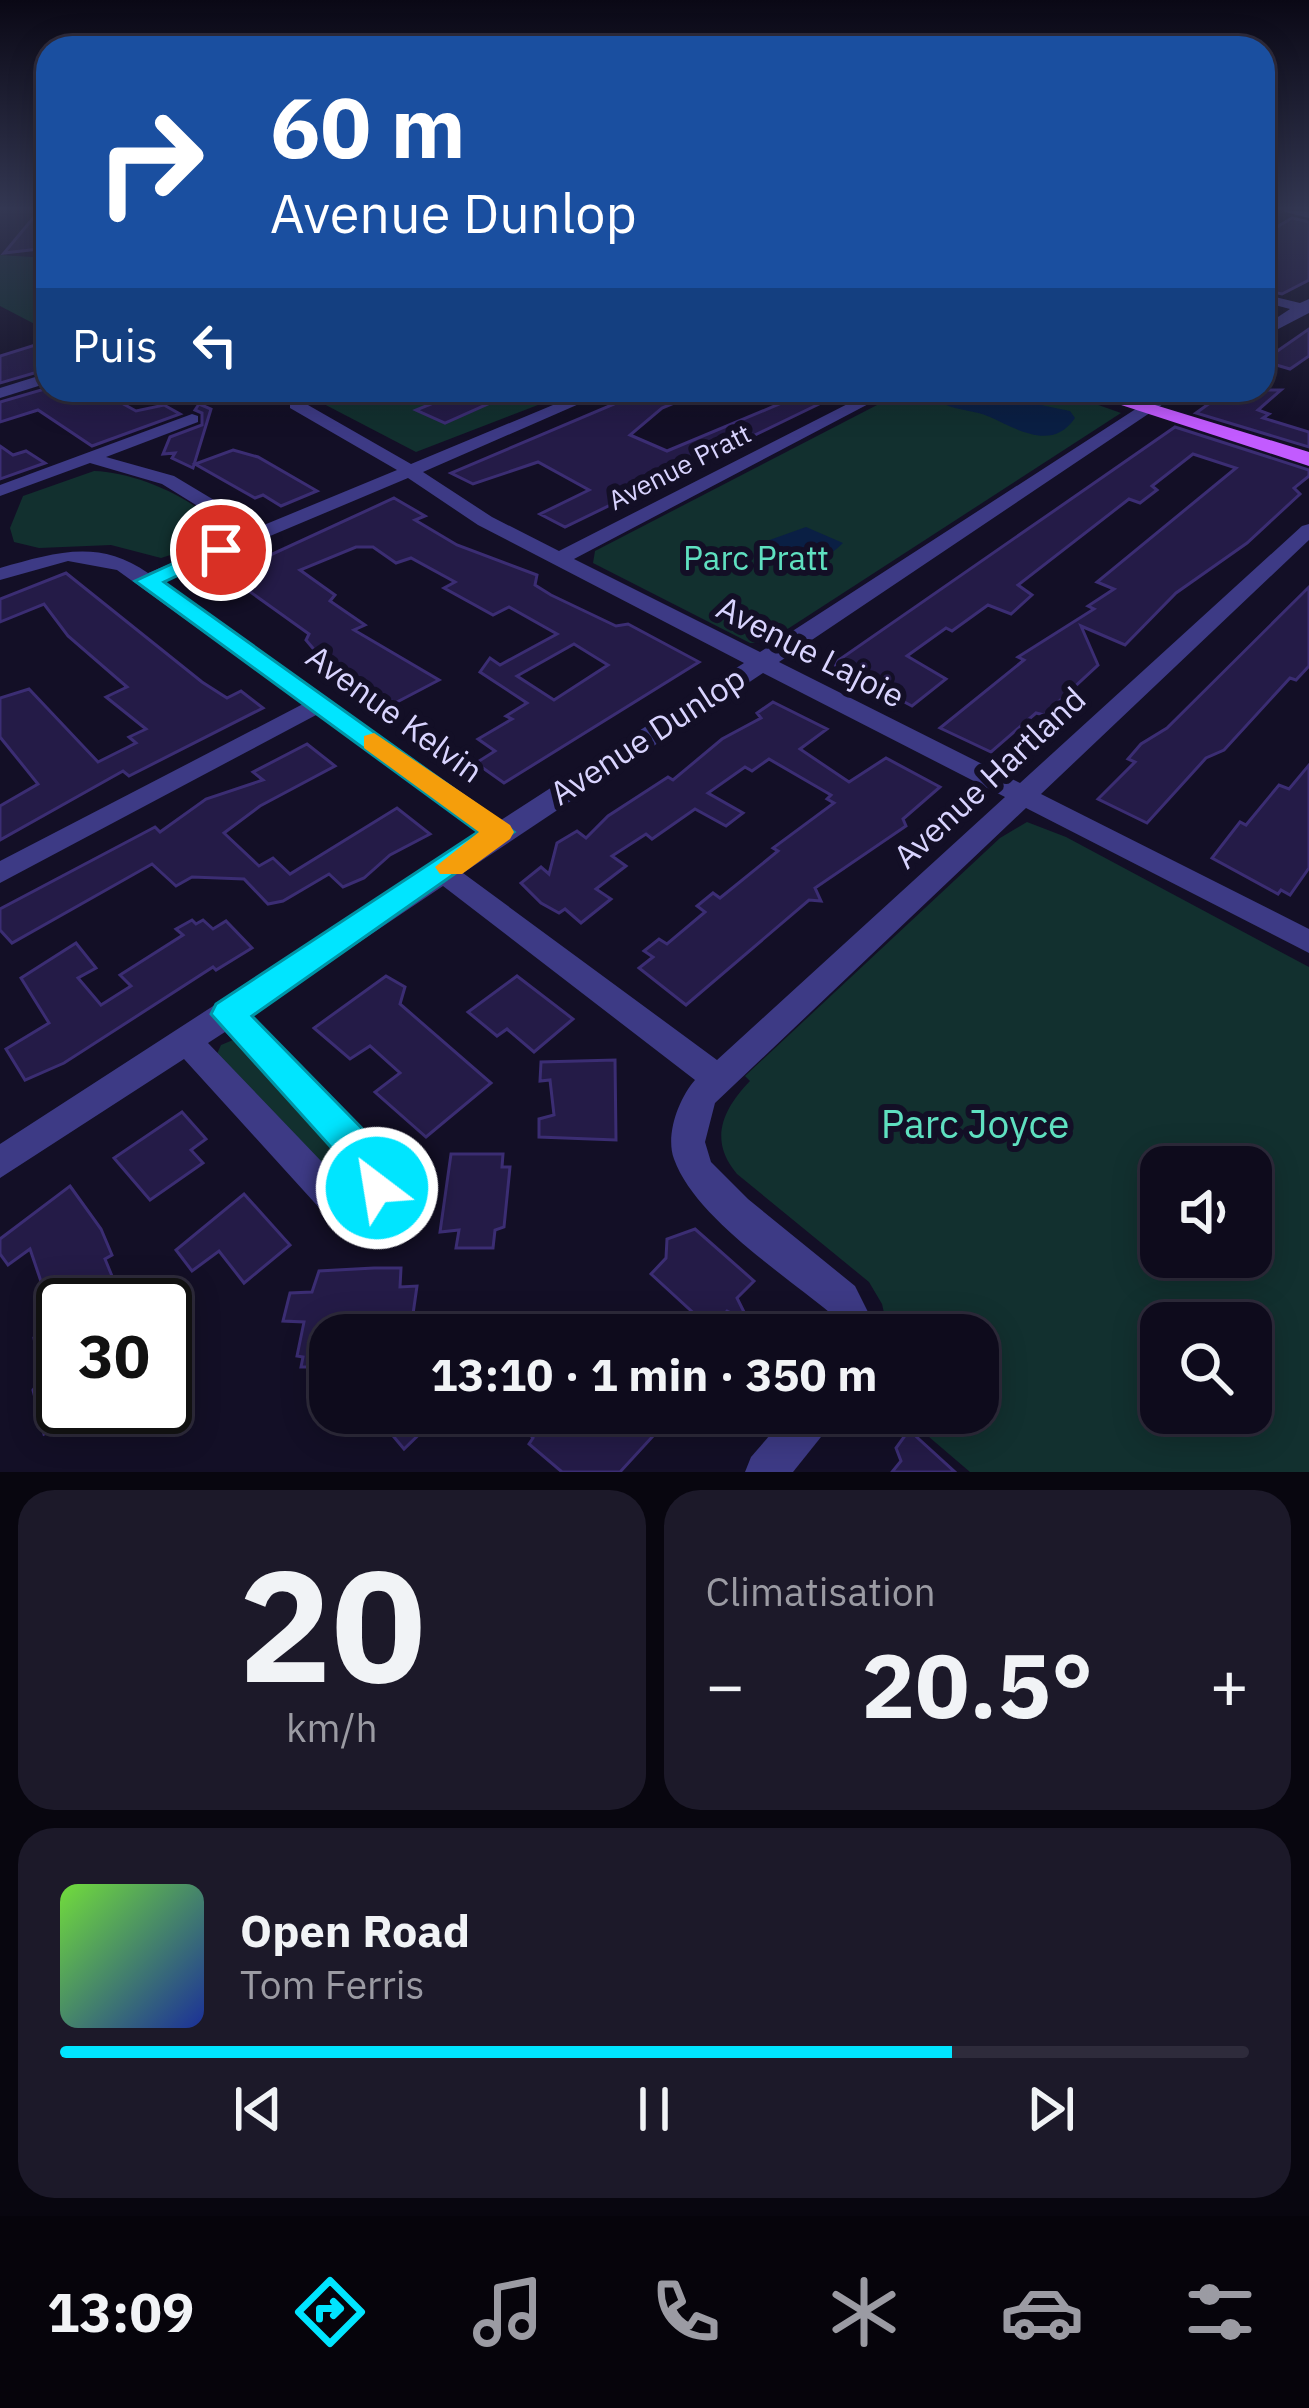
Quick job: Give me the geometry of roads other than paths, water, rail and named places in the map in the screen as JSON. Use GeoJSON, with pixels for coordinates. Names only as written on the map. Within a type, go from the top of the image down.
{"type":"FeatureCollection","features":[{"type":"Feature","properties":{"kind":"main road"},"geometry":{"type":"LineString","coordinates":[[1124,402],[1309,459]]}},
{"type":"Feature","properties":{"kind":"street"},"geometry":{"type":"LineString","coordinates":[[1275,300],[1307,307]]}},
{"type":"Feature","properties":{"kind":"street"},"geometry":{"type":"LineString","coordinates":[[1275,326],[1307,307]]}},
{"type":"Feature","properties":{"kind":"street"},"geometry":{"type":"LineString","coordinates":[[0,393],[36,382]]}},
{"type":"Feature","properties":{"kind":"street","name":"Avenue Lajoie"},"geometry":{"type":"LineString","coordinates":[[298,402],[299,408],[484,520],[1309,942]]}},
{"type":"Feature","properties":{"kind":"street"},"geometry":{"type":"LineString","coordinates":[[147,581],[574,402]]}},
{"type":"Feature","properties":{"kind":"street","name":"Avenue Pratt"},"geometry":{"type":"LineString","coordinates":[[560,558],[864,402]]}},
{"type":"Feature","properties":{"kind":"street","name":"Avenue Dunlop"},"geometry":{"type":"LineString","coordinates":[[0,1163],[1157,402]]}},
{"type":"Feature","properties":{"kind":"street"},"geometry":{"type":"LineString","coordinates":[[2,496],[192,419]]}},
{"type":"Feature","properties":{"kind":"street"},"geometry":{"type":"LineString","coordinates":[[94,459],[168,480],[258,535]]}},
{"type":"Feature","properties":{"kind":"street","name":"Avenue Hartland"},"geometry":{"type":"LineString","coordinates":[[716,1077],[1309,530]]}},
{"type":"Feature","properties":{"kind":"street","name":"Avenue Kelvin"},"geometry":{"type":"LineString","coordinates":[[2,549],[10,570],[83,555],[123,565],[500,832]]}},
{"type":"Feature","properties":{"kind":"street"},"geometry":{"type":"LineString","coordinates":[[0,873],[320,704]]}},
{"type":"Feature","properties":{"kind":"street"},"geometry":{"type":"LineString","coordinates":[[442,872],[716,1077],[702,1094],[690,1127],[691,1159],[709,1185],[842,1299],[850,1314]]}},
{"type":"Feature","properties":{"kind":"street"},"geometry":{"type":"LineString","coordinates":[[187,1041],[334,1201],[357,1206],[370,1200],[377,1188],[375,1168],[228,1014]]}},
{"type":"Feature","properties":{"kind":"street"},"geometry":{"type":"LineString","coordinates":[[766,1472],[797,1434]]}},
{"type":"Feature","properties":{"kind":"water"},"geometry":{"type":"Polygon","coordinates":[[[1026,402],[1070,411],[1075,418],[1056,434],[1034,435],[944,404],[1026,402]]]}},
{"type":"Feature","properties":{"kind":"water"},"geometry":{"type":"Polygon","coordinates":[[[806,527],[843,543],[803,565],[781,564],[759,554],[764,542],[806,527]]]}},
{"type":"Feature","properties":{"kind":"park label","name":"Parc Pratt"},"geometry":{"type":"Point","coordinates":[756,557]}},
{"type":"Feature","properties":{"kind":"park label","name":"Parc Joyce"},"geometry":{"type":"Point","coordinates":[975,1123]}}]}
